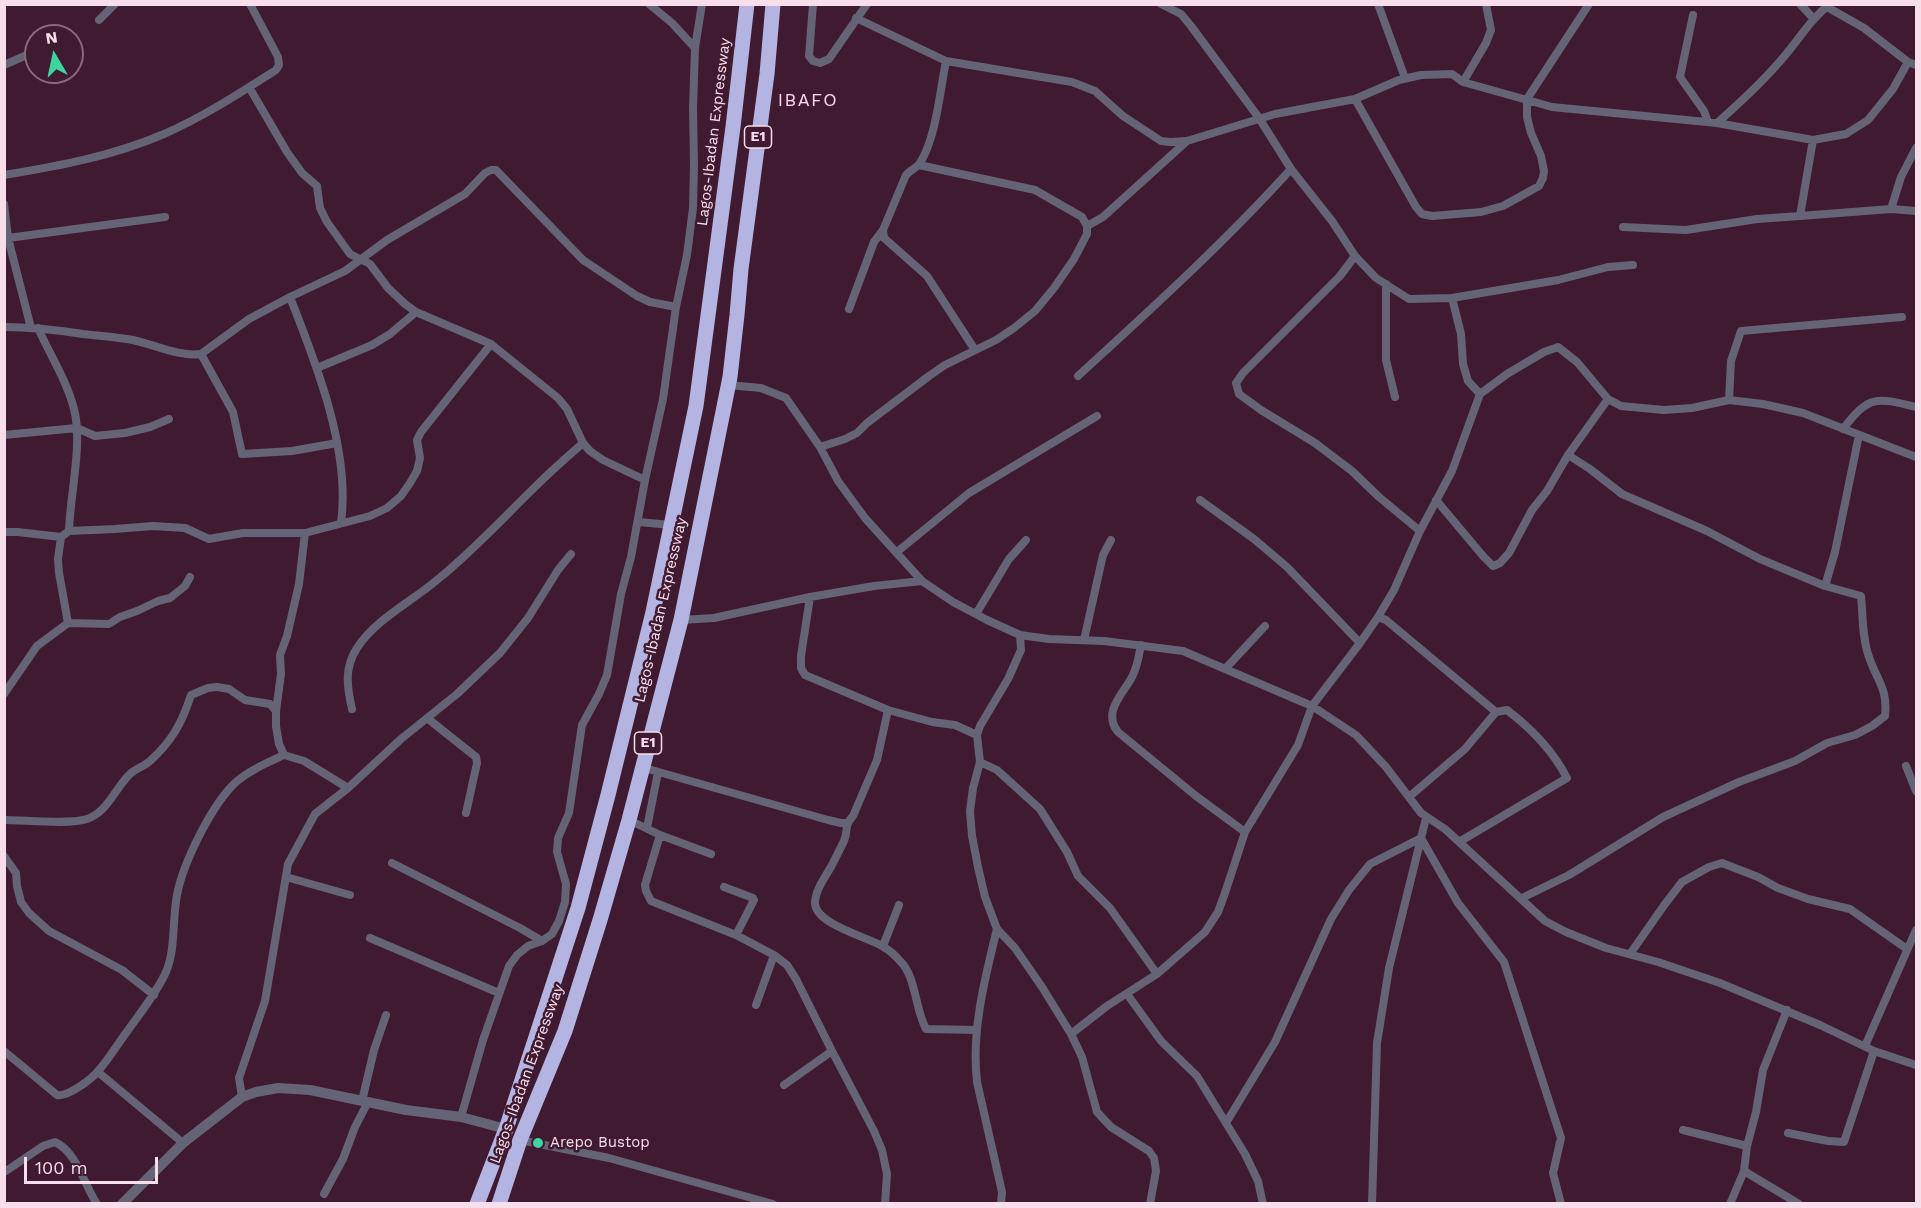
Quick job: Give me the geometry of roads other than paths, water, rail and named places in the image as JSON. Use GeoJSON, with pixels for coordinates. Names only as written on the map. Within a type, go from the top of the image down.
{"type":"FeatureCollection","features":[{"type":"Feature","properties":{"kind":"highway","name":"Lagos-Ibadan Expressway"},"geometry":{"type":"LineString","coordinates":[[477,1203],[506,1129],[578,908],[645,647],[696,406],[747,4]]}},
{"type":"Feature","properties":{"kind":"highway","name":"Lagos-Ibadan Expressway"},"geometry":{"type":"LineString","coordinates":[[500,1203],[520,1140],[565,1031],[600,920],[681,620],[728,385],[767,74],[773,4]]}},
{"type":"Feature","properties":{"kind":"street"},"geometry":{"type":"LineString","coordinates":[[99,20],[116,4]]}},
{"type":"Feature","properties":{"kind":"street"},"geometry":{"type":"LineString","coordinates":[[4,175],[79,163],[146,142],[201,116],[276,70],[279,65],[275,49],[250,4]]}},
{"type":"Feature","properties":{"kind":"street"},"geometry":{"type":"LineString","coordinates":[[649,4],[672,23],[695,48]]}},
{"type":"Feature","properties":{"kind":"street"},"geometry":{"type":"LineString","coordinates":[[461,1117],[509,966],[528,946],[552,934],[560,921],[565,902],[566,884],[558,852],[558,838],[569,813],[582,725],[600,694],[607,675],[621,594],[639,522],[645,480],[663,399],[676,307],[687,255],[693,208],[695,48],[702,4]]}},
{"type":"Feature","properties":{"kind":"street"},"geometry":{"type":"LineString","coordinates":[[813,4],[809,56],[813,61],[820,63],[829,59],[867,4]]}},
{"type":"Feature","properties":{"kind":"street"},"geometry":{"type":"LineString","coordinates":[[1161,4],[1181,14],[1186,20],[1259,118],[1291,169],[1332,221],[1355,256],[1377,278],[1408,299],[1452,298],[1558,280],[1608,267],[1633,265]]}},
{"type":"Feature","properties":{"kind":"street"},"geometry":{"type":"LineString","coordinates":[[1378,4],[1405,78]]}},
{"type":"Feature","properties":{"kind":"street"},"geometry":{"type":"LineString","coordinates":[[1463,82],[1491,30],[1486,4]]}},
{"type":"Feature","properties":{"kind":"street"},"geometry":{"type":"LineString","coordinates":[[1355,99],[1422,214],[1432,216],[1481,212],[1503,206],[1539,186],[1543,178],[1541,156],[1527,117],[1527,99],[1589,4]]}},
{"type":"Feature","properties":{"kind":"street"},"geometry":{"type":"LineString","coordinates":[[1800,4],[1813,18]]}},
{"type":"Feature","properties":{"kind":"street"},"geometry":{"type":"LineString","coordinates":[[856,18],[946,62],[1072,82],[1095,91],[1123,116],[1161,141],[1187,141],[1259,118],[1355,99],[1405,78],[1452,74],[1463,82],[1552,107],[1713,123],[1813,140],[1846,134],[1868,120],[1912,64],[1864,28],[1829,6],[1813,18],[1758,87],[1713,123]]}},
{"type":"Feature","properties":{"kind":"street"},"geometry":{"type":"LineString","coordinates":[[1693,15],[1680,77],[1713,123]]}},
{"type":"Feature","properties":{"kind":"street"},"geometry":{"type":"LineString","coordinates":[[4,64],[24,56]]}},
{"type":"Feature","properties":{"kind":"street"},"geometry":{"type":"LineString","coordinates":[[849,309],[874,242],[883,230],[906,175],[910,169],[918,165],[929,142],[946,62]]}},
{"type":"Feature","properties":{"kind":"street"},"geometry":{"type":"LineString","coordinates":[[249,87],[287,152],[302,173],[317,186],[320,208],[350,254],[370,264],[396,297],[416,312],[491,344],[558,398],[567,409],[583,443],[590,451],[603,460],[645,480]]}},
{"type":"Feature","properties":{"kind":"street"},"geometry":{"type":"LineString","coordinates":[[1800,216],[1813,140]]}},
{"type":"Feature","properties":{"kind":"street"},"geometry":{"type":"LineString","coordinates":[[1087,226],[1103,217],[1187,141]]}},
{"type":"Feature","properties":{"kind":"street"},"geometry":{"type":"LineString","coordinates":[[1891,209],[1902,177],[1917,148]]}},
{"type":"Feature","properties":{"kind":"street"},"geometry":{"type":"LineString","coordinates":[[820,447],[857,433],[945,365],[1005,334],[1035,311],[1074,259],[1087,234],[1087,226],[1082,218],[1035,190],[918,165]]}},
{"type":"Feature","properties":{"kind":"street"},"geometry":{"type":"LineString","coordinates":[[1078,376],[1203,261],[1291,169]]}},
{"type":"Feature","properties":{"kind":"street"},"geometry":{"type":"LineString","coordinates":[[4,327],[35,328],[132,340],[180,354],[192,356],[201,354],[249,319],[345,270],[387,240],[465,194],[485,173],[491,170],[496,171],[583,260],[637,296],[650,302],[676,307]]}},
{"type":"Feature","properties":{"kind":"street"},"geometry":{"type":"LineString","coordinates":[[4,204],[8,238],[35,328],[65,386],[74,410],[77,428],[77,448],[65,534],[59,551],[59,573],[68,623]]}},
{"type":"Feature","properties":{"kind":"street"},"geometry":{"type":"LineString","coordinates":[[1623,227],[1686,230],[1757,219],[1891,209],[1917,211]]}},
{"type":"Feature","properties":{"kind":"street"},"geometry":{"type":"LineString","coordinates":[[8,238],[165,217]]}},
{"type":"Feature","properties":{"kind":"street"},"geometry":{"type":"LineString","coordinates":[[883,230],[884,238],[927,276],[975,350]]}},
{"type":"Feature","properties":{"kind":"street"},"geometry":{"type":"LineString","coordinates":[[1355,256],[1340,276],[1243,373],[1236,383],[1239,394],[1352,471],[1420,531]]}},
{"type":"Feature","properties":{"kind":"street"},"geometry":{"type":"LineString","coordinates":[[1386,284],[1386,360],[1395,397]]}},
{"type":"Feature","properties":{"kind":"street"},"geometry":{"type":"LineString","coordinates":[[290,297],[317,368],[337,443],[342,477],[341,523]]}},
{"type":"Feature","properties":{"kind":"street"},"geometry":{"type":"LineString","coordinates":[[1452,298],[1461,333],[1463,364],[1468,381],[1480,394]]}},
{"type":"Feature","properties":{"kind":"street"},"geometry":{"type":"LineString","coordinates":[[317,368],[372,345],[390,334],[416,312]]}},
{"type":"Feature","properties":{"kind":"street"},"geometry":{"type":"LineString","coordinates":[[1729,400],[1731,361],[1741,331],[1902,317]]}},
{"type":"Feature","properties":{"kind":"street"},"geometry":{"type":"LineString","coordinates":[[4,532],[65,534],[172,526],[185,528],[210,539],[243,533],[304,532],[370,516],[387,508],[401,496],[417,471],[420,458],[417,440],[421,432],[491,344]]}},
{"type":"Feature","properties":{"kind":"street"},"geometry":{"type":"LineString","coordinates":[[1071,1034],[1107,1006],[1157,974],[1205,932],[1218,912],[1245,832],[1298,745],[1312,706],[1360,643],[1394,590],[1420,531],[1452,471],[1480,394],[1507,374],[1544,352],[1558,347],[1577,362],[1608,399],[1621,406],[1664,410],[1692,408],[1729,400],[1763,404],[1803,413],[1917,457]]}},
{"type":"Feature","properties":{"kind":"street"},"geometry":{"type":"LineString","coordinates":[[201,354],[233,412],[242,454],[292,451],[337,443]]}},
{"type":"Feature","properties":{"kind":"street"},"geometry":{"type":"LineString","coordinates":[[728,385],[760,388],[786,398],[820,447],[838,481],[865,518],[922,581],[953,602],[1020,634],[1049,639],[1142,645],[1183,651],[1312,706],[1363,742],[1426,818],[1445,829],[1545,921],[1606,948],[1720,983],[1787,1010],[1874,1052],[1917,1065]]}},
{"type":"Feature","properties":{"kind":"street"},"geometry":{"type":"LineString","coordinates":[[1436,501],[1493,566],[1500,563],[1509,553],[1532,510],[1547,491],[1568,455],[1608,399]]}},
{"type":"Feature","properties":{"kind":"street"},"geometry":{"type":"LineString","coordinates":[[1843,429],[1856,411],[1871,400],[1917,407]]}},
{"type":"Feature","properties":{"kind":"street"},"geometry":{"type":"LineString","coordinates":[[897,552],[969,493],[1098,416]]}},
{"type":"Feature","properties":{"kind":"street"},"geometry":{"type":"LineString","coordinates":[[4,435],[77,428],[95,436],[125,434],[169,419]]}},
{"type":"Feature","properties":{"kind":"street"},"geometry":{"type":"LineString","coordinates":[[1826,586],[1858,435]]}},
{"type":"Feature","properties":{"kind":"street"},"geometry":{"type":"LineString","coordinates":[[352,709],[347,680],[348,665],[358,647],[379,625],[438,580],[499,525],[536,486],[583,443]]}},
{"type":"Feature","properties":{"kind":"street"},"geometry":{"type":"LineString","coordinates":[[1522,898],[1569,875],[1663,817],[1795,760],[1827,743],[1855,735],[1885,716],[1883,684],[1869,659],[1865,642],[1861,596],[1826,586],[1761,559],[1707,531],[1622,494],[1568,455]]}},
{"type":"Feature","properties":{"kind":"street"},"geometry":{"type":"LineString","coordinates":[[1200,500],[1254,539],[1287,567],[1360,643]]}},
{"type":"Feature","properties":{"kind":"street"},"geometry":{"type":"LineString","coordinates":[[639,522],[671,525]]}},
{"type":"Feature","properties":{"kind":"street"},"geometry":{"type":"LineString","coordinates":[[284,755],[279,744],[276,711],[281,674],[280,655],[287,636],[299,584],[304,532]]}},
{"type":"Feature","properties":{"kind":"street"},"geometry":{"type":"LineString","coordinates":[[976,614],[1009,559],[1026,540]]}},
{"type":"Feature","properties":{"kind":"street"},"geometry":{"type":"LineString","coordinates":[[1084,640],[1103,555],[1111,540]]}},
{"type":"Feature","properties":{"kind":"street"},"geometry":{"type":"LineString","coordinates":[[242,1097],[239,1078],[264,1001],[288,864],[315,814],[457,694],[500,653],[528,618],[558,570],[571,554]]}},
{"type":"Feature","properties":{"kind":"street"},"geometry":{"type":"LineString","coordinates":[[4,694],[37,646],[68,623],[109,624],[120,616],[170,598],[185,586],[190,577]]}},
{"type":"Feature","properties":{"kind":"street"},"geometry":{"type":"LineString","coordinates":[[681,620],[714,618],[810,597],[874,586],[922,581]]}},
{"type":"Feature","properties":{"kind":"street"},"geometry":{"type":"LineString","coordinates":[[810,597],[801,656],[801,668],[805,675],[888,710],[932,722],[955,724],[977,735]]}},
{"type":"Feature","properties":{"kind":"street"},"geometry":{"type":"LineString","coordinates":[[1378,617],[1386,620],[1496,712]]}},
{"type":"Feature","properties":{"kind":"street"},"geometry":{"type":"LineString","coordinates":[[1226,668],[1265,626]]}},
{"type":"Feature","properties":{"kind":"street"},"geometry":{"type":"LineString","coordinates":[[1020,634],[1021,650],[977,735],[981,762],[973,788],[970,811],[972,836],[985,897],[998,929],[1022,958],[1071,1034],[1082,1057],[1097,1113],[1111,1127],[1149,1151],[1154,1158],[1156,1171],[1150,1203]]}},
{"type":"Feature","properties":{"kind":"street"},"geometry":{"type":"LineString","coordinates":[[1142,645],[1132,676],[1118,699],[1112,715],[1112,724],[1118,732],[1196,796],[1245,832]]}},
{"type":"Feature","properties":{"kind":"street"},"geometry":{"type":"LineString","coordinates":[[4,820],[79,821],[96,815],[107,806],[132,771],[148,763],[164,748],[183,721],[191,695],[200,691],[217,687],[229,689],[245,700],[270,704],[276,711]]}},
{"type":"Feature","properties":{"kind":"street"},"geometry":{"type":"LineString","coordinates":[[888,710],[877,759],[853,816],[847,823],[845,838],[818,892],[815,903],[817,910],[827,921],[883,946],[905,966],[920,1018],[926,1029],[977,1030]]}},
{"type":"Feature","properties":{"kind":"street"},"geometry":{"type":"LineString","coordinates":[[1409,797],[1464,749],[1496,712],[1507,710],[1525,724],[1557,759],[1567,778],[1459,842]]}},
{"type":"Feature","properties":{"kind":"street"},"geometry":{"type":"LineString","coordinates":[[427,718],[476,757],[477,763],[465,813]]}},
{"type":"Feature","properties":{"kind":"street"},"geometry":{"type":"LineString","coordinates":[[4,1051],[57,1095],[62,1096],[69,1093],[98,1072],[154,995],[167,970],[172,946],[177,894],[188,861],[203,828],[234,784],[260,766],[284,755],[304,761],[348,788]]}},
{"type":"Feature","properties":{"kind":"street"},"geometry":{"type":"LineString","coordinates":[[981,762],[997,770],[1040,810],[1067,852],[1078,876],[1110,908],[1157,974]]}},
{"type":"Feature","properties":{"kind":"street"},"geometry":{"type":"LineString","coordinates":[[1906,766],[1917,791]]}},
{"type":"Feature","properties":{"kind":"street"},"geometry":{"type":"LineString","coordinates":[[641,767],[835,822],[847,823]]}},
{"type":"Feature","properties":{"kind":"street"},"geometry":{"type":"LineString","coordinates":[[647,828],[658,772]]}},
{"type":"Feature","properties":{"kind":"street"},"geometry":{"type":"LineString","coordinates":[[1372,1203],[1377,1043],[1389,968],[1426,818]]}},
{"type":"Feature","properties":{"kind":"street"},"geometry":{"type":"LineString","coordinates":[[628,820],[711,854]]}},
{"type":"Feature","properties":{"kind":"street"},"geometry":{"type":"LineString","coordinates":[[660,835],[645,885],[651,901],[736,935],[774,955],[787,965],[882,1150],[886,1174],[885,1203]]}},
{"type":"Feature","properties":{"kind":"street"},"geometry":{"type":"LineString","coordinates":[[1226,1123],[1275,1042],[1331,919],[1349,890],[1370,864],[1421,838]]}},
{"type":"Feature","properties":{"kind":"street"},"geometry":{"type":"LineString","coordinates":[[1421,838],[1458,903],[1504,962],[1562,1138],[1553,1173],[1561,1203]]}},
{"type":"Feature","properties":{"kind":"street"},"geometry":{"type":"LineString","coordinates":[[4,855],[16,873],[21,902],[29,913],[49,931],[122,970],[154,995]]}},
{"type":"Feature","properties":{"kind":"street"},"geometry":{"type":"LineString","coordinates":[[392,863],[542,941]]}},
{"type":"Feature","properties":{"kind":"street"},"geometry":{"type":"LineString","coordinates":[[1630,954],[1682,882],[1709,867],[1722,863],[1808,899],[1850,909],[1907,949]]}},
{"type":"Feature","properties":{"kind":"street"},"geometry":{"type":"LineString","coordinates":[[285,877],[351,896]]}},
{"type":"Feature","properties":{"kind":"street"},"geometry":{"type":"LineString","coordinates":[[724,886],[754,900],[736,935]]}},
{"type":"Feature","properties":{"kind":"street"},"geometry":{"type":"LineString","coordinates":[[883,946],[899,906]]}},
{"type":"Feature","properties":{"kind":"street"},"geometry":{"type":"LineString","coordinates":[[998,929],[977,1030],[975,1064],[1002,1192],[1001,1203]]}},
{"type":"Feature","properties":{"kind":"street"},"geometry":{"type":"LineString","coordinates":[[1865,1046],[1917,930]]}},
{"type":"Feature","properties":{"kind":"street"},"geometry":{"type":"LineString","coordinates":[[370,938],[499,993]]}},
{"type":"Feature","properties":{"kind":"street"},"geometry":{"type":"LineString","coordinates":[[756,1005],[774,955]]}},
{"type":"Feature","properties":{"kind":"street"},"geometry":{"type":"LineString","coordinates":[[1127,994],[1161,1041],[1197,1076],[1245,1154],[1258,1181],[1263,1203]]}},
{"type":"Feature","properties":{"kind":"street"},"geometry":{"type":"LineString","coordinates":[[1730,1203],[1744,1171],[1763,1071],[1787,1010]]}},
{"type":"Feature","properties":{"kind":"street"},"geometry":{"type":"LineString","coordinates":[[324,1194],[343,1159],[365,1102],[374,1050],[386,1015]]}},
{"type":"Feature","properties":{"kind":"street"},"geometry":{"type":"LineString","coordinates":[[784,1085],[832,1051]]}},
{"type":"Feature","properties":{"kind":"street"},"geometry":{"type":"LineString","coordinates":[[1788,1133],[1844,1142],[1874,1052]]}},
{"type":"Feature","properties":{"kind":"street"},"geometry":{"type":"LineString","coordinates":[[98,1072],[183,1143]]}},
{"type":"Feature","properties":{"kind":"street"},"geometry":{"type":"LineString","coordinates":[[122,1203],[183,1143],[242,1097],[256,1092],[278,1088],[310,1090],[406,1110],[461,1117],[506,1129]]}},
{"type":"Feature","properties":{"kind":"street"},"geometry":{"type":"LineString","coordinates":[[1683,1130],[1747,1146]]}},
{"type":"Feature","properties":{"kind":"street"},"geometry":{"type":"LineString","coordinates":[[520,1140],[609,1158],[773,1203]]}},
{"type":"Feature","properties":{"kind":"street"},"geometry":{"type":"LineString","coordinates":[[6,1171],[44,1146],[55,1142],[60,1144],[71,1157],[97,1203]]}},
{"type":"Feature","properties":{"kind":"street"},"geometry":{"type":"LineString","coordinates":[[1744,1171],[1799,1203]]}},
{"type":"Feature","properties":{"kind":"place","name":"Arepo Bustop"},"geometry":{"type":"Point","coordinates":[538,1143]}},
{"type":"Feature","properties":{"kind":"district","name":"IBAFO"},"geometry":{"type":"Point","coordinates":[808,101]}}]}
